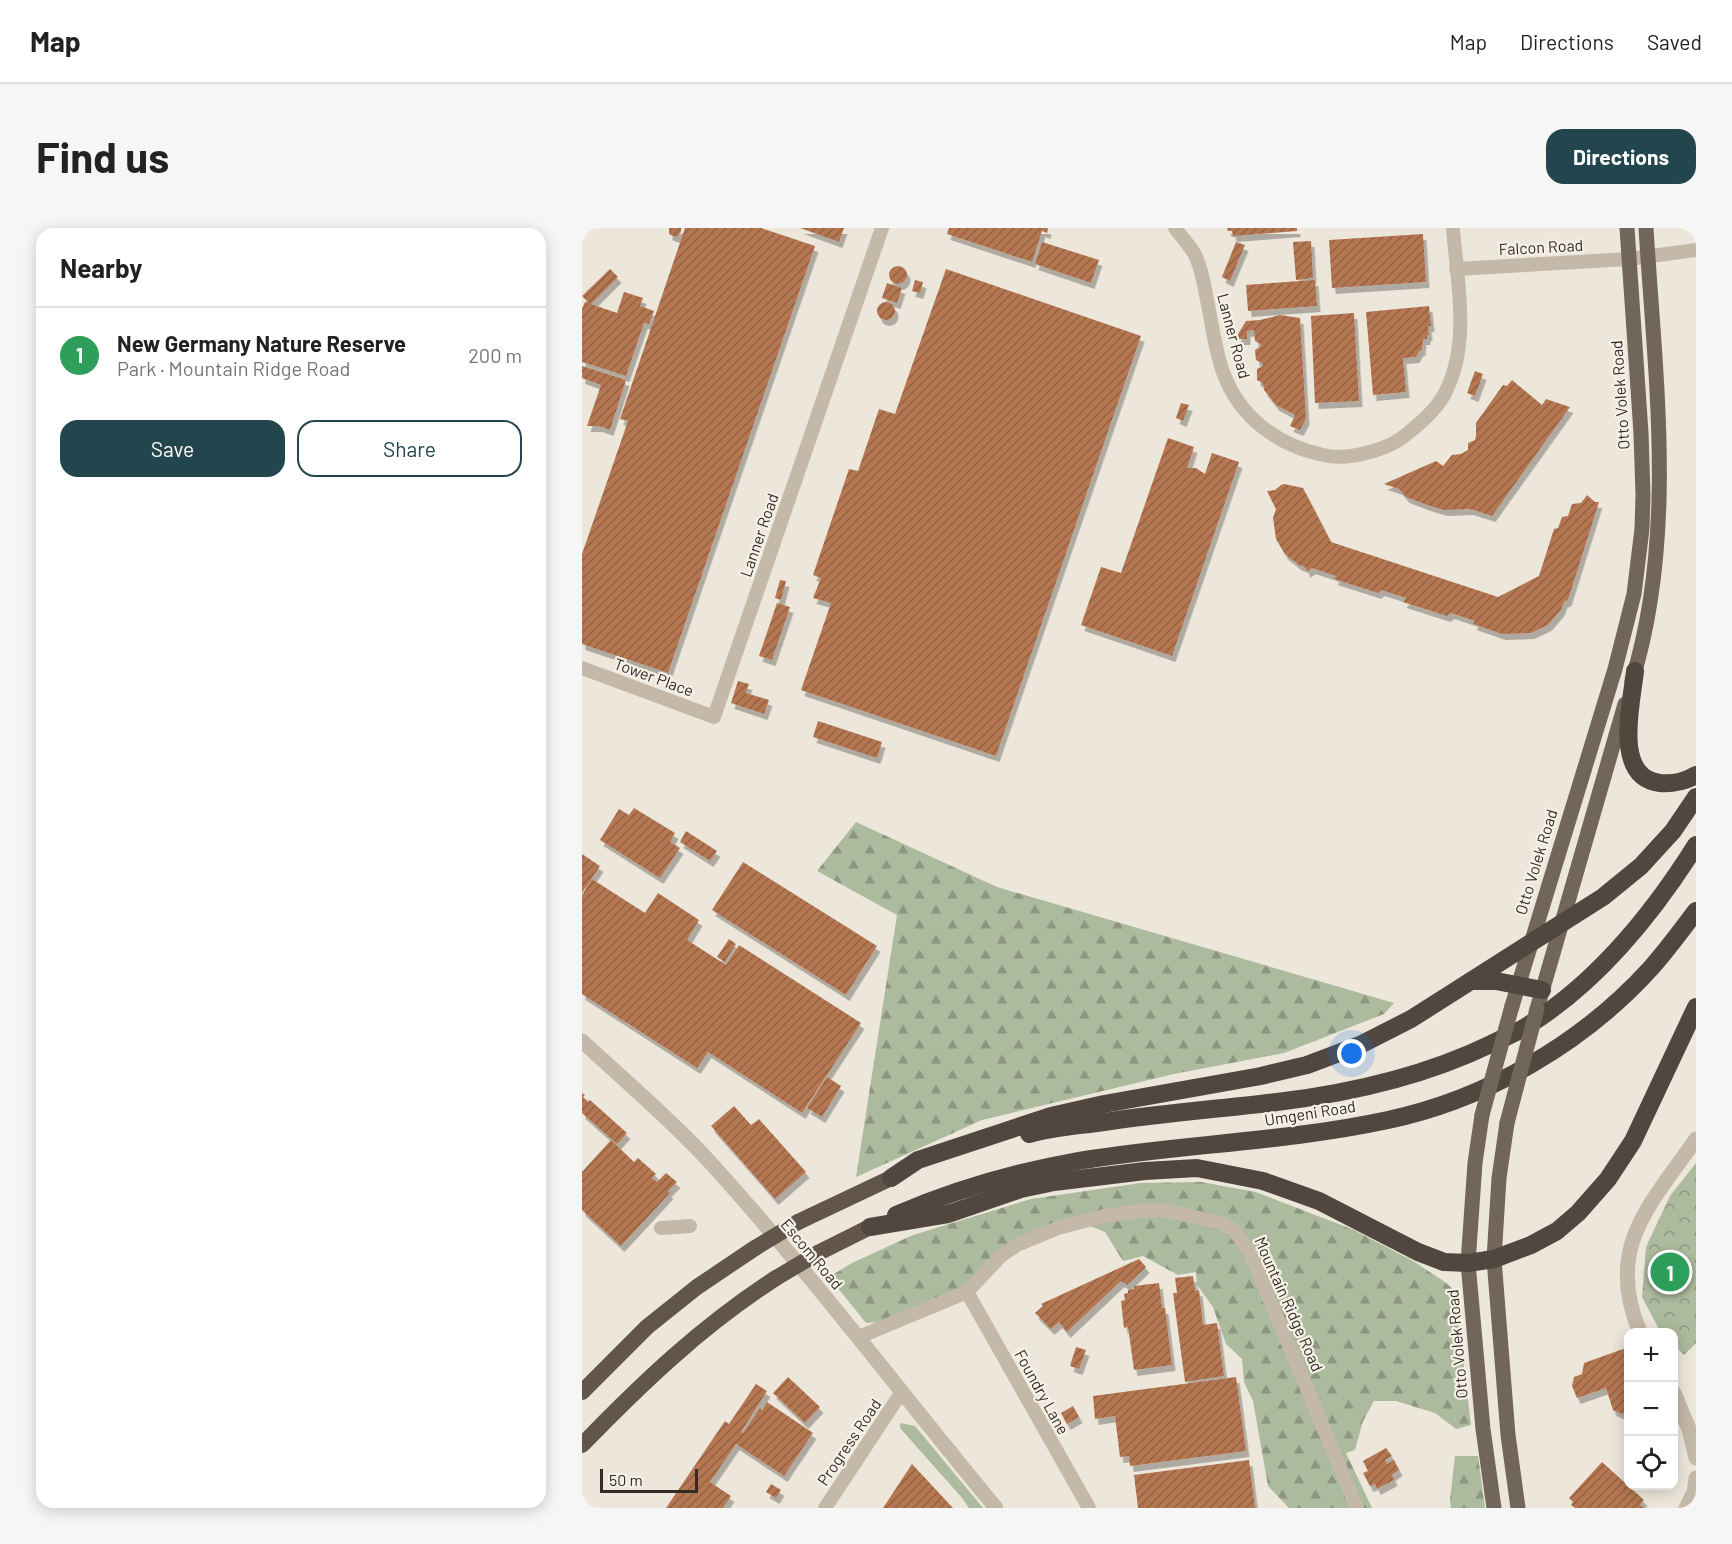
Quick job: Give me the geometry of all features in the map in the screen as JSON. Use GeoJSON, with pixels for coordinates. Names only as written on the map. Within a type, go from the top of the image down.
{"type":"FeatureCollection","features":[{"type":"Feature","properties":{"kind":"highway"},"geometry":{"type":"LineString","coordinates":[[1635,671],[1628,738],[1630,756],[1638,770],[1657,783],[1677,784],[1696,775]]}},
{"type":"Feature","properties":{"kind":"highway"},"geometry":{"type":"LineString","coordinates":[[582,1392],[647,1327],[697,1287],[798,1222],[891,1178],[918,1160],[1051,1116],[1104,1104],[1261,1076],[1307,1065],[1385,1033],[1472,981],[1603,897],[1641,866],[1672,831],[1696,797]]}},
{"type":"Feature","properties":{"kind":"highway","name":"Umgeni Road"},"geometry":{"type":"LineString","coordinates":[[891,1178],[949,1156],[1040,1131],[1111,1120],[1280,1102],[1345,1091],[1394,1081],[1462,1058],[1528,1026],[1590,976],[1645,920],[1696,845]]}},
{"type":"Feature","properties":{"kind":"highway","name":"Umgeni Road"},"geometry":{"type":"LineString","coordinates":[[870,1227],[934,1199],[987,1182],[1045,1168],[1135,1154],[1294,1137],[1390,1120],[1458,1098],[1502,1080],[1581,1031],[1612,1006],[1651,968],[1696,911]]}},
{"type":"Feature","properties":{"kind":"highway"},"geometry":{"type":"LineString","coordinates":[[1472,981],[1496,981],[1542,990]]}},
{"type":"Feature","properties":{"kind":"highway"},"geometry":{"type":"LineString","coordinates":[[582,1445],[640,1385],[690,1340],[741,1301],[818,1253],[870,1227],[948,1214],[1021,1189],[1054,1182],[1145,1171],[1197,1168],[1263,1181],[1319,1202],[1419,1252],[1444,1262],[1468,1263],[1494,1258],[1532,1245],[1557,1231],[1578,1213],[1608,1179],[1633,1141],[1696,1008]]}},
{"type":"Feature","properties":{"kind":"main road","name":"Otto Volek Road"},"geometry":{"type":"LineString","coordinates":[[1494,1508],[1483,1429],[1468,1263],[1475,1163],[1482,1115],[1512,1006],[1615,669],[1635,585],[1642,529],[1643,495],[1627,228]]}},
{"type":"Feature","properties":{"kind":"main road"},"geometry":{"type":"LineString","coordinates":[[1518,1508],[1508,1434],[1494,1258],[1499,1178],[1507,1123],[1542,990],[1635,671],[1649,602],[1659,501],[1657,390],[1646,228]]}},
{"type":"Feature","properties":{"kind":"street","name":"Lanner Road"},"geometry":{"type":"LineString","coordinates":[[714,717],[882,228]]}},
{"type":"Feature","properties":{"kind":"street","name":"Lanner Road"},"geometry":{"type":"LineString","coordinates":[[1175,228],[1194,254],[1201,272],[1222,371],[1233,395],[1261,429],[1280,440],[1328,457],[1384,448],[1403,438],[1428,416],[1445,395],[1459,350],[1461,328],[1453,228]]}},
{"type":"Feature","properties":{"kind":"street","name":"Falcon Road"},"geometry":{"type":"LineString","coordinates":[[1456,269],[1629,259],[1696,250]]}},
{"type":"Feature","properties":{"kind":"street","name":"Tower Place"},"geometry":{"type":"LineString","coordinates":[[582,669],[714,717]]}},
{"type":"Feature","properties":{"kind":"street","name":"Escom Road"},"geometry":{"type":"LineString","coordinates":[[582,1041],[706,1158],[859,1337],[901,1393],[996,1508]]}},
{"type":"Feature","properties":{"kind":"street"},"geometry":{"type":"LineString","coordinates":[[1638,1328],[1631,1312],[1626,1286],[1630,1245],[1642,1215],[1696,1140]]}},
{"type":"Feature","properties":{"kind":"street","name":"Mountain Ridge Road"},"geometry":{"type":"LineString","coordinates":[[859,1337],[967,1292],[988,1268],[1017,1245],[1058,1228],[1104,1216],[1147,1210],[1167,1211],[1222,1223],[1232,1229],[1251,1255],[1357,1508]]}},
{"type":"Feature","properties":{"kind":"street"},"geometry":{"type":"LineString","coordinates":[[661,1228],[690,1227]]}},
{"type":"Feature","properties":{"kind":"street","name":"Foundry Lane"},"geometry":{"type":"LineString","coordinates":[[967,1292],[1089,1508]]}},
{"type":"Feature","properties":{"kind":"street","name":"Progress Road"},"geometry":{"type":"LineString","coordinates":[[825,1508],[901,1393]]}},
{"type":"Feature","properties":{"kind":"street"},"geometry":{"type":"LineString","coordinates":[[1678,1403],[1689,1429],[1696,1458]]}},
{"type":"Feature","properties":{"kind":"street"},"geometry":{"type":"LineString","coordinates":[[1686,1508],[1694,1492],[1696,1478]]}},
{"type":"Feature","properties":{"kind":"green space"},"geometry":{"type":"Polygon","coordinates":[[[856,822],[997,887],[1394,1003],[1384,1014],[1284,1053],[1174,1074],[982,1120],[856,1177],[897,915],[817,871],[856,822]]]}},
{"type":"Feature","properties":{"kind":"green space"},"geometry":{"type":"Polygon","coordinates":[[[1696,1163],[1696,1343],[1684,1355],[1678,1349],[1678,1328],[1658,1328],[1642,1297],[1646,1247],[1670,1196],[1696,1163]]]}},
{"type":"Feature","properties":{"kind":"green space"},"geometry":{"type":"Polygon","coordinates":[[[1201,1182],[1256,1192],[1354,1230],[1413,1261],[1455,1291],[1471,1425],[1456,1429],[1435,1413],[1396,1401],[1374,1401],[1363,1421],[1355,1450],[1346,1453],[1372,1508],[1289,1508],[1268,1486],[1253,1401],[1244,1382],[1242,1359],[1226,1344],[1213,1307],[1197,1285],[1196,1272],[1178,1275],[1143,1256],[1123,1261],[1105,1232],[1081,1222],[1017,1245],[978,1281],[904,1320],[866,1323],[829,1277],[852,1263],[913,1235],[1031,1199],[1141,1183],[1201,1182]]]}},
{"type":"Feature","properties":{"kind":"green space"},"geometry":{"type":"Polygon","coordinates":[[[900,1423],[915,1426],[983,1508],[969,1508],[900,1428],[900,1423]]]}},
{"type":"Feature","properties":{"kind":"green space"},"geometry":{"type":"Polygon","coordinates":[[[1455,1456],[1478,1456],[1485,1508],[1451,1508],[1455,1456]]]}},
{"type":"Feature","properties":{"kind":"building"},"geometry":{"type":"Polygon","coordinates":[[[669,228],[681,228],[681,232],[677,237],[673,236],[669,234],[669,228]]]}},
{"type":"Feature","properties":{"kind":"building"},"geometry":{"type":"Polygon","coordinates":[[[685,228],[761,228],[815,246],[668,673],[582,644],[582,554],[628,421],[620,419],[685,228]]]}},
{"type":"Feature","properties":{"kind":"building"},"geometry":{"type":"Polygon","coordinates":[[[800,228],[844,228],[839,242],[800,228]]]}},
{"type":"Feature","properties":{"kind":"building"},"geometry":{"type":"Polygon","coordinates":[[[949,228],[1048,228],[1047,233],[1042,231],[1032,262],[947,234],[949,228]]]}},
{"type":"Feature","properties":{"kind":"building"},"geometry":{"type":"Polygon","coordinates":[[[1227,228],[1297,228],[1297,231],[1233,236],[1232,231],[1228,231],[1227,228]]]}},
{"type":"Feature","properties":{"kind":"building"},"geometry":{"type":"Polygon","coordinates":[[[1423,234],[1426,282],[1332,288],[1329,240],[1423,234]]]}},
{"type":"Feature","properties":{"kind":"building"},"geometry":{"type":"Polygon","coordinates":[[[1311,241],[1313,278],[1296,280],[1293,242],[1311,241]]]}},
{"type":"Feature","properties":{"kind":"building"},"geometry":{"type":"Polygon","coordinates":[[[1042,242],[1099,260],[1091,283],[1035,264],[1042,242]]]}},
{"type":"Feature","properties":{"kind":"building"},"geometry":{"type":"Polygon","coordinates":[[[1236,242],[1245,245],[1230,281],[1222,277],[1236,242]]]}},
{"type":"Feature","properties":{"kind":"building"},"geometry":{"type":"Polygon","coordinates":[[[898,266],[904,269],[907,275],[904,281],[898,284],[892,281],[889,275],[892,269],[898,266]]]}},
{"type":"Feature","properties":{"kind":"building"},"geometry":{"type":"Polygon","coordinates":[[[610,269],[618,277],[591,304],[617,313],[624,292],[643,298],[640,306],[654,311],[649,324],[644,323],[626,376],[582,362],[582,309],[585,302],[589,303],[582,296],[610,269]]]}},
{"type":"Feature","properties":{"kind":"building"},"geometry":{"type":"Polygon","coordinates":[[[946,269],[1141,336],[996,756],[801,690],[831,603],[813,598],[821,578],[813,575],[849,469],[858,471],[879,409],[895,414],[946,269]]]}},
{"type":"Feature","properties":{"kind":"building"},"geometry":{"type":"Polygon","coordinates":[[[915,280],[923,282],[920,293],[912,291],[915,280]]]}},
{"type":"Feature","properties":{"kind":"building"},"geometry":{"type":"Polygon","coordinates":[[[1315,280],[1317,306],[1248,311],[1246,285],[1315,280]]]}},
{"type":"Feature","properties":{"kind":"building"},"geometry":{"type":"Polygon","coordinates":[[[887,283],[902,288],[897,303],[882,298],[887,283]]]}},
{"type":"Feature","properties":{"kind":"building"},"geometry":{"type":"Polygon","coordinates":[[[886,302],[892,305],[895,311],[892,317],[886,320],[880,317],[877,311],[880,305],[886,302]]]}},
{"type":"Feature","properties":{"kind":"building"},"geometry":{"type":"Polygon","coordinates":[[[1429,306],[1431,326],[1428,326],[1427,339],[1423,339],[1422,350],[1416,357],[1403,358],[1406,392],[1373,395],[1366,312],[1429,306]]]}},
{"type":"Feature","properties":{"kind":"building"},"geometry":{"type":"Polygon","coordinates":[[[1354,313],[1359,401],[1315,403],[1311,316],[1354,313]]]}},
{"type":"Feature","properties":{"kind":"building"},"geometry":{"type":"Polygon","coordinates":[[[1280,315],[1300,318],[1306,419],[1300,430],[1290,426],[1295,415],[1276,405],[1264,390],[1263,383],[1257,380],[1257,369],[1263,366],[1256,360],[1255,350],[1261,344],[1255,341],[1254,330],[1247,331],[1247,339],[1235,339],[1246,321],[1280,315]]]}},
{"type":"Feature","properties":{"kind":"building"},"geometry":{"type":"Polygon","coordinates":[[[582,366],[626,380],[610,430],[599,426],[587,426],[601,385],[582,378],[582,366]]]}},
{"type":"Feature","properties":{"kind":"building"},"geometry":{"type":"Polygon","coordinates":[[[1475,371],[1483,374],[1475,396],[1467,393],[1475,371]]]}},
{"type":"Feature","properties":{"kind":"building"},"geometry":{"type":"Polygon","coordinates":[[[1512,380],[1542,405],[1546,399],[1570,407],[1492,516],[1470,509],[1444,510],[1427,505],[1406,497],[1399,489],[1384,484],[1436,461],[1443,466],[1452,455],[1468,450],[1468,443],[1475,440],[1476,423],[1503,385],[1507,386],[1512,380]]]}},
{"type":"Feature","properties":{"kind":"building"},"geometry":{"type":"Polygon","coordinates":[[[1181,403],[1189,405],[1183,421],[1176,418],[1181,403]]]}},
{"type":"Feature","properties":{"kind":"building"},"geometry":{"type":"Polygon","coordinates":[[[1168,438],[1194,447],[1187,468],[1196,468],[1205,474],[1212,453],[1239,462],[1172,656],[1081,625],[1101,567],[1121,573],[1168,438]]]}},
{"type":"Feature","properties":{"kind":"building"},"geometry":{"type":"Polygon","coordinates":[[[1284,484],[1303,488],[1331,542],[1498,597],[1539,576],[1554,529],[1558,528],[1562,517],[1568,516],[1572,504],[1581,503],[1587,495],[1595,502],[1599,502],[1568,600],[1564,602],[1561,610],[1548,625],[1531,633],[1502,634],[1473,624],[1475,621],[1451,613],[1447,616],[1403,602],[1406,598],[1381,590],[1378,593],[1334,579],[1336,576],[1312,568],[1307,572],[1305,567],[1285,554],[1276,539],[1273,518],[1276,509],[1267,491],[1275,490],[1284,484]]]}},
{"type":"Feature","properties":{"kind":"building"},"geometry":{"type":"Polygon","coordinates":[[[780,580],[786,581],[781,600],[775,598],[780,580]]]}},
{"type":"Feature","properties":{"kind":"building"},"geometry":{"type":"Polygon","coordinates":[[[777,603],[790,607],[772,660],[759,656],[777,603]]]}},
{"type":"Feature","properties":{"kind":"building"},"geometry":{"type":"Polygon","coordinates":[[[738,681],[749,684],[746,693],[769,700],[764,714],[731,703],[738,681]]]}},
{"type":"Feature","properties":{"kind":"building"},"geometry":{"type":"Polygon","coordinates":[[[818,721],[882,742],[877,758],[813,737],[818,721]]]}},
{"type":"Feature","properties":{"kind":"building"},"geometry":{"type":"Polygon","coordinates":[[[634,808],[675,833],[670,842],[680,848],[660,878],[600,840],[619,809],[629,815],[634,808]]]}},
{"type":"Feature","properties":{"kind":"building"},"geometry":{"type":"Polygon","coordinates":[[[686,831],[717,851],[710,861],[680,842],[686,831]]]}},
{"type":"Feature","properties":{"kind":"building"},"geometry":{"type":"Polygon","coordinates":[[[582,854],[600,866],[582,893],[582,854]]]}},
{"type":"Feature","properties":{"kind":"building"},"geometry":{"type":"Polygon","coordinates":[[[743,862],[877,946],[846,995],[712,910],[743,862]]]}},
{"type":"Feature","properties":{"kind":"building"},"geometry":{"type":"Polygon","coordinates":[[[592,879],[645,913],[658,893],[699,920],[687,940],[726,965],[739,945],[861,1023],[802,1113],[708,1052],[697,1068],[582,994],[582,895],[592,879]]]}},
{"type":"Feature","properties":{"kind":"building"},"geometry":{"type":"Polygon","coordinates":[[[729,939],[736,944],[725,962],[717,957],[729,939]]]}},
{"type":"Feature","properties":{"kind":"building"},"geometry":{"type":"Polygon","coordinates":[[[827,1077],[841,1086],[822,1117],[807,1108],[827,1077]]]}},
{"type":"Feature","properties":{"kind":"building"},"geometry":{"type":"Polygon","coordinates":[[[582,1093],[588,1102],[590,1100],[627,1133],[617,1144],[582,1113],[582,1093]]]}},
{"type":"Feature","properties":{"kind":"building"},"geometry":{"type":"Polygon","coordinates":[[[734,1106],[751,1125],[759,1119],[806,1172],[775,1199],[711,1126],[734,1106]]]}},
{"type":"Feature","properties":{"kind":"building"},"geometry":{"type":"Polygon","coordinates":[[[611,1140],[634,1162],[638,1158],[656,1174],[652,1178],[657,1182],[666,1173],[677,1182],[668,1191],[670,1193],[621,1246],[582,1210],[582,1172],[611,1140]]]}},
{"type":"Feature","properties":{"kind":"building"},"geometry":{"type":"Polygon","coordinates":[[[1139,1259],[1146,1267],[1127,1285],[1121,1281],[1067,1332],[1059,1322],[1051,1329],[1035,1313],[1043,1306],[1041,1304],[1139,1259]]]}},
{"type":"Feature","properties":{"kind":"building"},"geometry":{"type":"Polygon","coordinates":[[[1193,1276],[1195,1291],[1199,1290],[1203,1325],[1217,1323],[1224,1376],[1185,1382],[1173,1293],[1177,1293],[1175,1278],[1193,1276]]]}},
{"type":"Feature","properties":{"kind":"building"},"geometry":{"type":"Polygon","coordinates":[[[1159,1283],[1162,1308],[1165,1308],[1172,1365],[1134,1370],[1128,1327],[1124,1328],[1121,1301],[1125,1300],[1124,1294],[1134,1289],[1134,1286],[1159,1283]]]}},
{"type":"Feature","properties":{"kind":"building"},"geometry":{"type":"Polygon","coordinates":[[[1076,1347],[1086,1350],[1079,1369],[1070,1366],[1076,1347]]]}},
{"type":"Feature","properties":{"kind":"building"},"geometry":{"type":"Polygon","coordinates":[[[1624,1349],[1624,1413],[1613,1410],[1606,1388],[1577,1398],[1572,1386],[1574,1377],[1582,1374],[1584,1363],[1624,1349]]]}},
{"type":"Feature","properties":{"kind":"building"},"geometry":{"type":"Polygon","coordinates":[[[788,1377],[820,1407],[805,1423],[773,1393],[788,1377]]]}},
{"type":"Feature","properties":{"kind":"building"},"geometry":{"type":"Polygon","coordinates":[[[1236,1377],[1246,1451],[1130,1466],[1129,1456],[1120,1457],[1115,1416],[1095,1419],[1093,1396],[1236,1377]]]}},
{"type":"Feature","properties":{"kind":"building"},"geometry":{"type":"Polygon","coordinates":[[[756,1384],[767,1391],[741,1432],[743,1433],[760,1408],[762,1410],[767,1402],[813,1433],[784,1476],[736,1444],[710,1482],[731,1496],[723,1508],[666,1508],[725,1421],[729,1424],[756,1384]]]}},
{"type":"Feature","properties":{"kind":"building"},"geometry":{"type":"Polygon","coordinates":[[[1073,1406],[1079,1417],[1067,1424],[1061,1413],[1073,1406]]]}},
{"type":"Feature","properties":{"kind":"building"},"geometry":{"type":"Polygon","coordinates":[[[1386,1448],[1392,1456],[1385,1460],[1387,1464],[1394,1460],[1399,1470],[1392,1475],[1394,1480],[1377,1489],[1375,1484],[1370,1486],[1363,1473],[1368,1471],[1363,1461],[1386,1448]]]}},
{"type":"Feature","properties":{"kind":"building"},"geometry":{"type":"Polygon","coordinates":[[[1249,1460],[1255,1508],[1138,1508],[1134,1475],[1249,1460]]]}},
{"type":"Feature","properties":{"kind":"building"},"geometry":{"type":"Polygon","coordinates":[[[1602,1462],[1624,1482],[1624,1490],[1633,1490],[1644,1500],[1640,1505],[1644,1508],[1575,1508],[1571,1505],[1573,1502],[1569,1498],[1602,1462]]]}},
{"type":"Feature","properties":{"kind":"building"},"geometry":{"type":"Polygon","coordinates":[[[912,1464],[953,1508],[883,1508],[912,1464]]]}},
{"type":"Feature","properties":{"kind":"building"},"geometry":{"type":"Polygon","coordinates":[[[771,1484],[781,1490],[776,1498],[766,1492],[771,1484]]]}},
{"type":"Feature","properties":{"kind":"place","name":"New Germany Nature Reserve"},"geometry":{"type":"Point","coordinates":[1670,1272]}}]}
